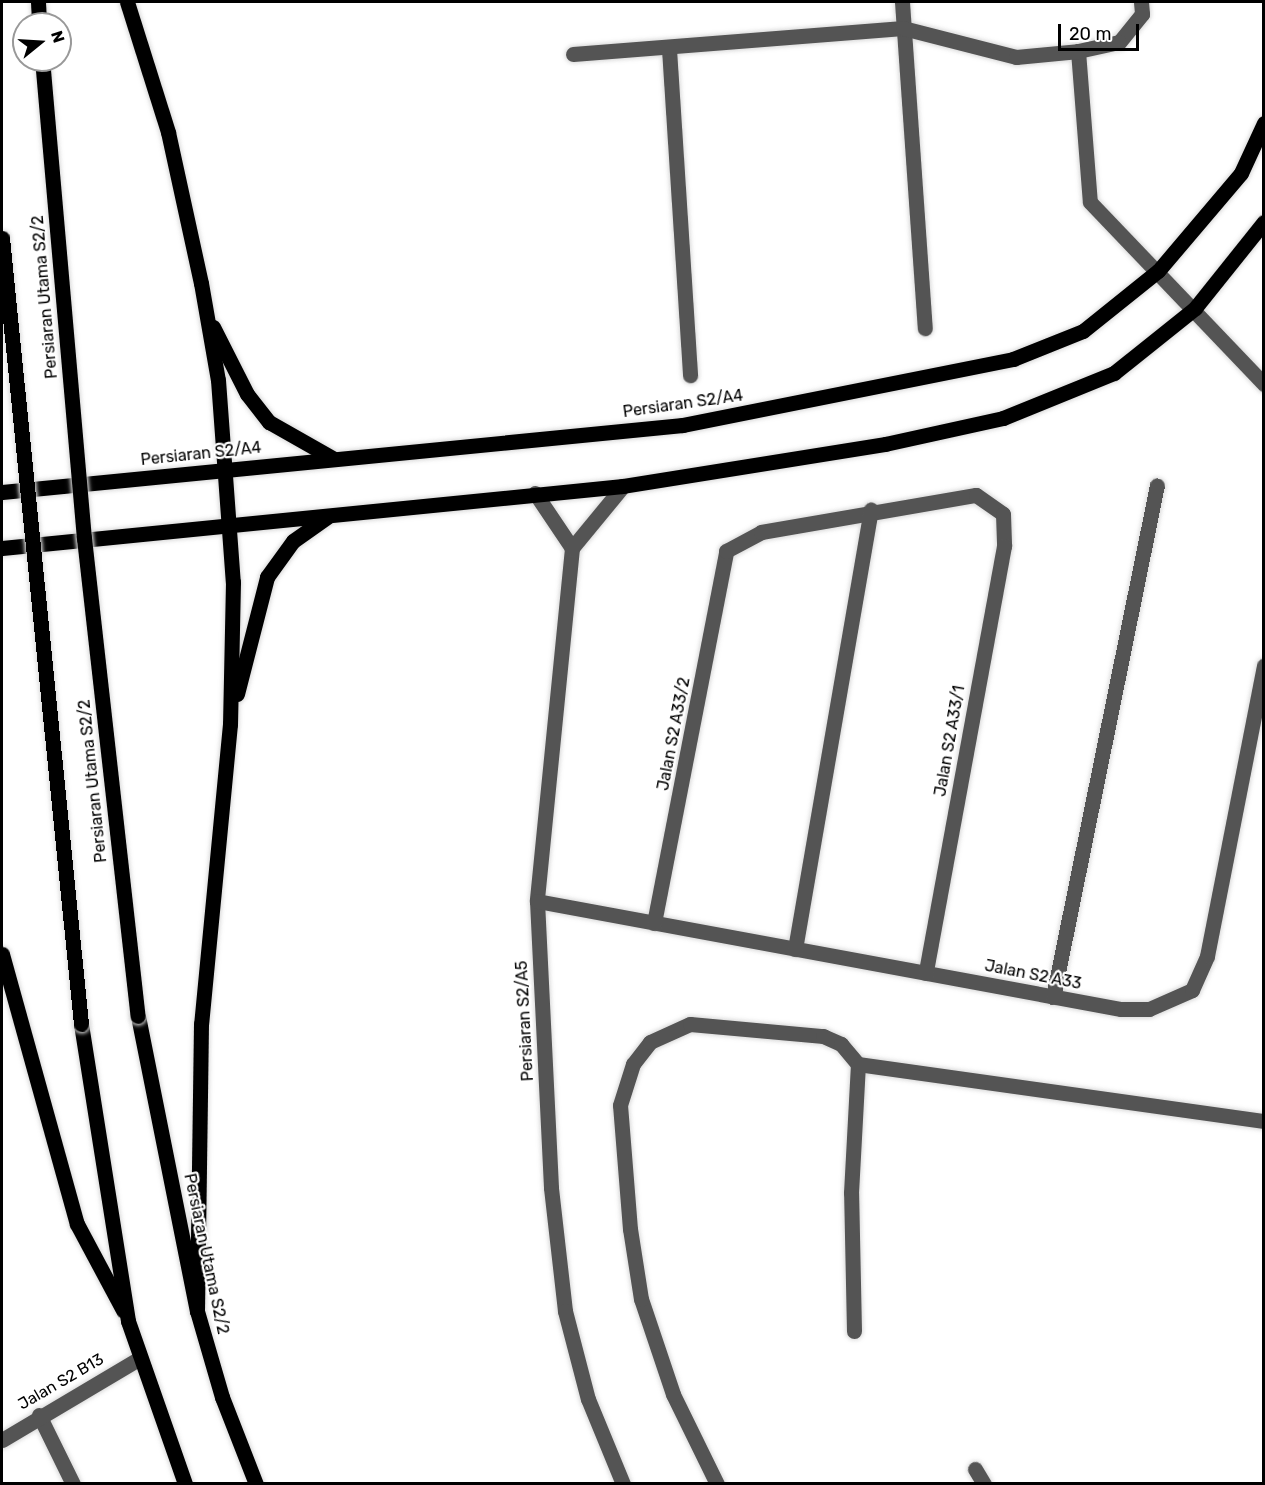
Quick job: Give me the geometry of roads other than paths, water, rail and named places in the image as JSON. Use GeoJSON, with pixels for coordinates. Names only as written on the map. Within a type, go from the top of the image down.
{"type":"FeatureCollection","features":[{"type":"Feature","properties":{"kind":"main road"},"geometry":{"type":"LineString","coordinates":[[127,2],[168,132],[206,313],[226,470],[233,582],[230,724],[201,1024],[197,1311]]}},
{"type":"Feature","properties":{"kind":"main road","name":"Persiaran Utama S2/2"},"geometry":{"type":"LineString","coordinates":[[44,72],[84,538],[138,1016],[197,1311],[222,1397],[256,1484]]}},
{"type":"Feature","properties":{"kind":"main road","name":"Persiaran S2/A4"},"geometry":{"type":"LineString","coordinates":[[2,492],[683,425],[958,373],[1083,331],[1158,271],[1194,235],[1241,173],[1263,123]]}},
{"type":"Feature","properties":{"kind":"main road"},"geometry":{"type":"LineString","coordinates":[[2,548],[623,486],[885,444],[1003,418],[1114,373],[1195,308],[1263,222]]}},
{"type":"Feature","properties":{"kind":"main road"},"geometry":{"type":"LineString","coordinates":[[2,238],[81,1024],[128,1321],[185,1484]]}},
{"type":"Feature","properties":{"kind":"main road"},"geometry":{"type":"LineString","coordinates":[[206,313],[247,394],[269,422],[335,459]]}},
{"type":"Feature","properties":{"kind":"main road"},"geometry":{"type":"LineString","coordinates":[[230,724],[267,577],[293,541],[330,515]]}},
{"type":"Feature","properties":{"kind":"main road"},"geometry":{"type":"LineString","coordinates":[[2,954],[77,1224],[128,1321]]}},
{"type":"Feature","properties":{"kind":"street"},"geometry":{"type":"LineString","coordinates":[[902,2],[925,327]]}},
{"type":"Feature","properties":{"kind":"street"},"geometry":{"type":"LineString","coordinates":[[573,54],[669,49],[903,28],[1016,57],[1078,51],[1119,42],[1142,14],[1141,2]]}},
{"type":"Feature","properties":{"kind":"street"},"geometry":{"type":"LineString","coordinates":[[669,49],[690,375]]}},
{"type":"Feature","properties":{"kind":"street"},"geometry":{"type":"LineString","coordinates":[[1078,51],[1090,202],[1195,308],[1263,384]]}},
{"type":"Feature","properties":{"kind":"street"},"geometry":{"type":"LineString","coordinates":[[1053,997],[1157,485]]}},
{"type":"Feature","properties":{"kind":"street"},"geometry":{"type":"LineString","coordinates":[[535,493],[572,548],[623,486]]}},
{"type":"Feature","properties":{"kind":"street","name":"Jalan S2 A33/1"},"geometry":{"type":"LineString","coordinates":[[871,510],[976,495],[1003,514],[1004,546],[926,973]]}},
{"type":"Feature","properties":{"kind":"street"},"geometry":{"type":"LineString","coordinates":[[795,949],[871,510]]}},
{"type":"Feature","properties":{"kind":"street","name":"Jalan S2 A33/2"},"geometry":{"type":"LineString","coordinates":[[654,923],[726,551],[761,532],[871,510]]}},
{"type":"Feature","properties":{"kind":"street","name":"Persiaran S2/A5"},"geometry":{"type":"LineString","coordinates":[[572,548],[537,902],[551,1188],[565,1311],[588,1399],[623,1484]]}},
{"type":"Feature","properties":{"kind":"street","name":"Jalan S2 A33"},"geometry":{"type":"LineString","coordinates":[[537,902],[1053,997],[1149,1009],[1192,990],[1207,956],[1263,666]]}},
{"type":"Feature","properties":{"kind":"street"},"geometry":{"type":"LineString","coordinates":[[717,1484],[673,1394],[641,1299],[620,1105],[633,1064],[650,1042],[690,1024],[823,1036],[841,1044],[858,1064],[1263,1121]]}},
{"type":"Feature","properties":{"kind":"street"},"geometry":{"type":"LineString","coordinates":[[855,1331],[851,1193],[858,1064]]}},
{"type":"Feature","properties":{"kind":"street","name":"Jalan S2 B13"},"geometry":{"type":"LineString","coordinates":[[2,1440],[39,1415],[140,1358]]}},
{"type":"Feature","properties":{"kind":"street"},"geometry":{"type":"LineString","coordinates":[[39,1415],[73,1484]]}},
{"type":"Feature","properties":{"kind":"street"},"geometry":{"type":"LineString","coordinates":[[975,1469],[984,1484]]}}]}
